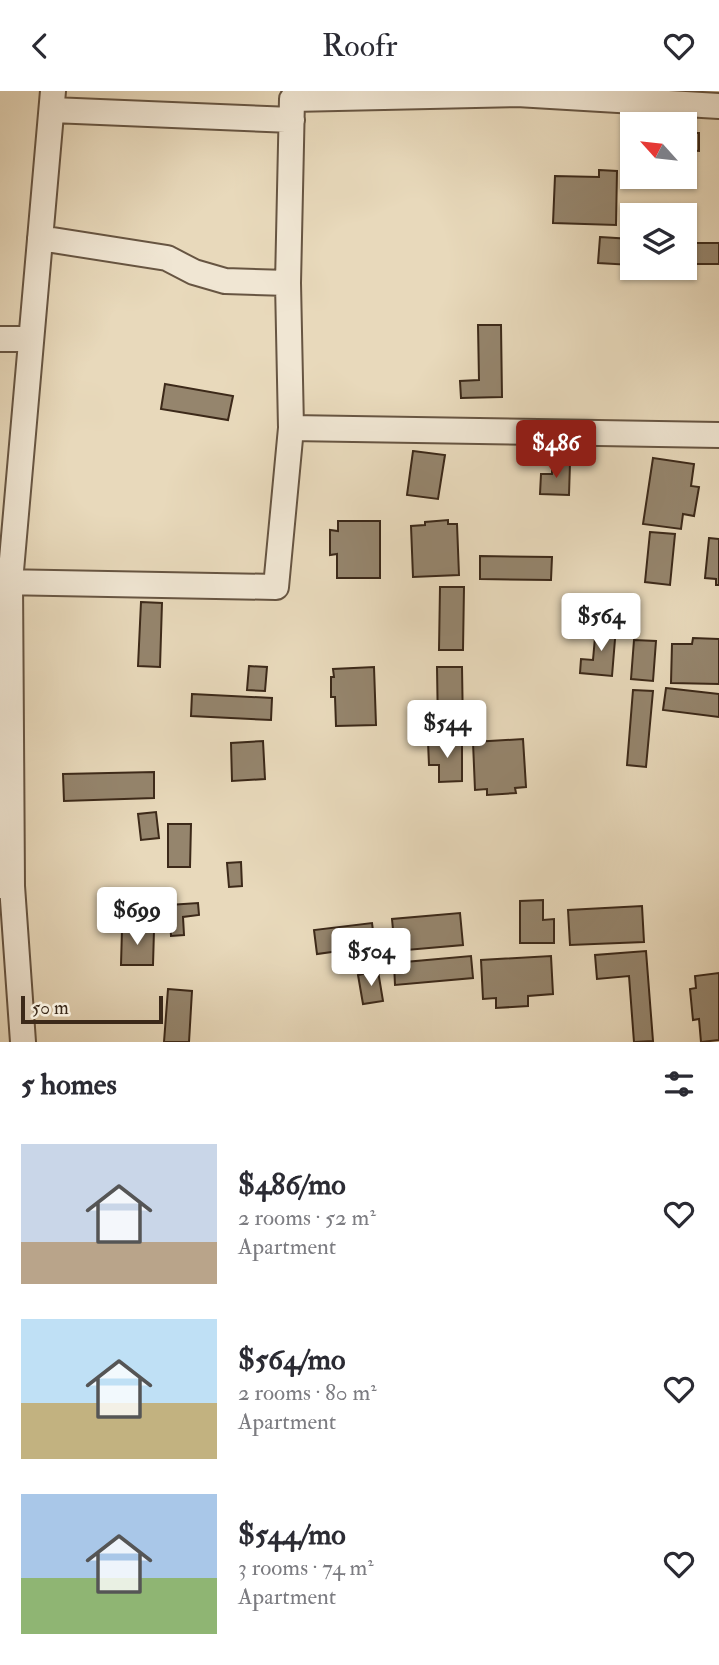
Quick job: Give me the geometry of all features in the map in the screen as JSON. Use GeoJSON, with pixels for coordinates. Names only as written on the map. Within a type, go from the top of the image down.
{"type":"FeatureCollection","features":[{"type":"Feature","properties":{"kind":"street"},"geometry":{"type":"LineString","coordinates":[[23,1042],[6,886],[5,582],[31,339],[52,100],[292,103],[517,94],[719,106]]}},
{"type":"Feature","properties":{"kind":"street"},"geometry":{"type":"LineString","coordinates":[[5,582],[276,587],[291,428],[288,283],[292,103]]}},
{"type":"Feature","properties":{"kind":"street"},"geometry":{"type":"LineString","coordinates":[[40,238],[167,258],[194,272],[225,281],[288,283]]}},
{"type":"Feature","properties":{"kind":"street"},"geometry":{"type":"LineString","coordinates":[[0,339],[31,339]]}},
{"type":"Feature","properties":{"kind":"street"},"geometry":{"type":"LineString","coordinates":[[291,428],[719,435]]}},
{"type":"Feature","properties":{"kind":"building"},"geometry":{"type":"Polygon","coordinates":[[[697,133],[699,133],[697,151],[697,133]]]}},
{"type":"Feature","properties":{"kind":"building"},"geometry":{"type":"Polygon","coordinates":[[[599,170],[617,171],[616,225],[553,223],[555,176],[599,177],[599,170]]]}},
{"type":"Feature","properties":{"kind":"building"},"geometry":{"type":"Polygon","coordinates":[[[600,237],[620,238],[620,264],[598,263],[600,237]]]}},
{"type":"Feature","properties":{"kind":"building"},"geometry":{"type":"Polygon","coordinates":[[[697,243],[719,243],[719,264],[697,264],[697,243]]]}},
{"type":"Feature","properties":{"kind":"building"},"geometry":{"type":"Polygon","coordinates":[[[478,325],[501,325],[502,397],[461,398],[460,381],[479,380],[478,325]]]}},
{"type":"Feature","properties":{"kind":"building"},"geometry":{"type":"Polygon","coordinates":[[[165,384],[233,396],[228,420],[161,409],[165,384]]]}},
{"type":"Feature","properties":{"kind":"building"},"geometry":{"type":"Polygon","coordinates":[[[413,451],[445,455],[438,499],[407,495],[413,451]]]}},
{"type":"Feature","properties":{"kind":"building"},"geometry":{"type":"Polygon","coordinates":[[[653,458],[694,464],[691,486],[699,487],[694,516],[683,514],[681,529],[643,524],[653,458]]]}},
{"type":"Feature","properties":{"kind":"building"},"geometry":{"type":"Polygon","coordinates":[[[552,463],[570,463],[569,495],[540,494],[541,474],[552,474],[552,463]]]}},
{"type":"Feature","properties":{"kind":"building"},"geometry":{"type":"Polygon","coordinates":[[[448,520],[448,524],[457,524],[459,575],[413,577],[411,526],[448,520]]]}},
{"type":"Feature","properties":{"kind":"building"},"geometry":{"type":"Polygon","coordinates":[[[338,521],[380,521],[380,578],[337,578],[337,554],[330,555],[330,530],[338,531],[338,521]]]}},
{"type":"Feature","properties":{"kind":"building"},"geometry":{"type":"Polygon","coordinates":[[[650,532],[675,534],[670,585],[645,582],[650,532]]]}},
{"type":"Feature","properties":{"kind":"building"},"geometry":{"type":"Polygon","coordinates":[[[709,538],[719,539],[719,585],[716,585],[716,579],[705,578],[709,538]]]}},
{"type":"Feature","properties":{"kind":"building"},"geometry":{"type":"Polygon","coordinates":[[[480,556],[552,557],[551,580],[480,579],[480,556]]]}},
{"type":"Feature","properties":{"kind":"building"},"geometry":{"type":"Polygon","coordinates":[[[440,587],[464,587],[463,650],[439,650],[440,587]]]}},
{"type":"Feature","properties":{"kind":"building"},"geometry":{"type":"Polygon","coordinates":[[[141,602],[162,603],[160,667],[138,666],[141,602]]]}},
{"type":"Feature","properties":{"kind":"building"},"geometry":{"type":"Polygon","coordinates":[[[596,626],[616,627],[612,676],[580,673],[581,659],[593,660],[596,626]]]}},
{"type":"Feature","properties":{"kind":"building"},"geometry":{"type":"Polygon","coordinates":[[[693,638],[719,639],[719,684],[671,683],[672,644],[692,644],[693,638]]]}},
{"type":"Feature","properties":{"kind":"building"},"geometry":{"type":"Polygon","coordinates":[[[634,640],[656,641],[653,681],[631,679],[634,640]]]}},
{"type":"Feature","properties":{"kind":"building"},"geometry":{"type":"Polygon","coordinates":[[[249,666],[267,667],[265,691],[247,690],[249,666]]]}},
{"type":"Feature","properties":{"kind":"building"},"geometry":{"type":"Polygon","coordinates":[[[374,667],[376,725],[336,726],[335,697],[331,697],[333,669],[374,667]]]}},
{"type":"Feature","properties":{"kind":"building"},"geometry":{"type":"Polygon","coordinates":[[[437,667],[462,667],[463,730],[438,730],[437,667]]]}},
{"type":"Feature","properties":{"kind":"building"},"geometry":{"type":"Polygon","coordinates":[[[666,688],[719,694],[719,717],[663,710],[666,688]]]}},
{"type":"Feature","properties":{"kind":"building"},"geometry":{"type":"Polygon","coordinates":[[[633,690],[653,691],[646,767],[627,765],[633,690]]]}},
{"type":"Feature","properties":{"kind":"building"},"geometry":{"type":"Polygon","coordinates":[[[192,694],[272,698],[271,720],[191,716],[192,694]]]}},
{"type":"Feature","properties":{"kind":"building"},"geometry":{"type":"Polygon","coordinates":[[[523,739],[526,787],[515,788],[516,793],[487,795],[487,789],[475,790],[473,742],[523,739]]]}},
{"type":"Feature","properties":{"kind":"building"},"geometry":{"type":"Polygon","coordinates":[[[263,741],[265,779],[232,781],[231,743],[263,741]]]}},
{"type":"Feature","properties":{"kind":"building"},"geometry":{"type":"Polygon","coordinates":[[[462,741],[462,781],[439,782],[439,765],[429,765],[428,742],[462,741]]]}},
{"type":"Feature","properties":{"kind":"building"},"geometry":{"type":"Polygon","coordinates":[[[154,772],[154,798],[64,801],[63,774],[154,772]]]}},
{"type":"Feature","properties":{"kind":"building"},"geometry":{"type":"Polygon","coordinates":[[[156,812],[159,838],[141,840],[138,814],[156,812]]]}},
{"type":"Feature","properties":{"kind":"building"},"geometry":{"type":"Polygon","coordinates":[[[168,824],[191,824],[190,867],[168,867],[168,824]]]}},
{"type":"Feature","properties":{"kind":"building"},"geometry":{"type":"Polygon","coordinates":[[[241,862],[242,886],[229,887],[227,863],[241,862]]]}},
{"type":"Feature","properties":{"kind":"building"},"geometry":{"type":"Polygon","coordinates":[[[140,890],[142,921],[125,923],[122,891],[140,890]]]}},
{"type":"Feature","properties":{"kind":"building"},"geometry":{"type":"Polygon","coordinates":[[[543,900],[543,920],[554,919],[554,943],[520,943],[520,901],[543,900]]]}},
{"type":"Feature","properties":{"kind":"building"},"geometry":{"type":"Polygon","coordinates":[[[198,903],[199,915],[183,917],[184,935],[171,936],[169,905],[198,903]]]}},
{"type":"Feature","properties":{"kind":"building"},"geometry":{"type":"Polygon","coordinates":[[[642,906],[644,942],[570,945],[568,910],[642,906]]]}},
{"type":"Feature","properties":{"kind":"building"},"geometry":{"type":"Polygon","coordinates":[[[460,913],[463,945],[395,951],[392,919],[460,913]]]}},
{"type":"Feature","properties":{"kind":"building"},"geometry":{"type":"Polygon","coordinates":[[[372,923],[375,946],[317,954],[314,930],[372,923]]]}},
{"type":"Feature","properties":{"kind":"building"},"geometry":{"type":"Polygon","coordinates":[[[122,929],[154,930],[153,965],[121,965],[122,929]]]}},
{"type":"Feature","properties":{"kind":"building"},"geometry":{"type":"Polygon","coordinates":[[[646,951],[653,1041],[634,1042],[629,976],[597,979],[595,955],[646,951]]]}},
{"type":"Feature","properties":{"kind":"building"},"geometry":{"type":"Polygon","coordinates":[[[471,956],[473,978],[395,985],[394,963],[471,956]]]}},
{"type":"Feature","properties":{"kind":"building"},"geometry":{"type":"Polygon","coordinates":[[[551,956],[553,994],[528,996],[528,1006],[496,1008],[496,998],[483,999],[481,960],[551,956]]]}},
{"type":"Feature","properties":{"kind":"building"},"geometry":{"type":"Polygon","coordinates":[[[378,971],[383,1001],[363,1004],[358,975],[378,971]]]}},
{"type":"Feature","properties":{"kind":"building"},"geometry":{"type":"Polygon","coordinates":[[[719,973],[719,1040],[701,1042],[699,1019],[693,1020],[690,989],[696,988],[695,976],[719,973]]]}},
{"type":"Feature","properties":{"kind":"building"},"geometry":{"type":"Polygon","coordinates":[[[168,989],[192,991],[189,1042],[164,1042],[168,989]]]}}]}
